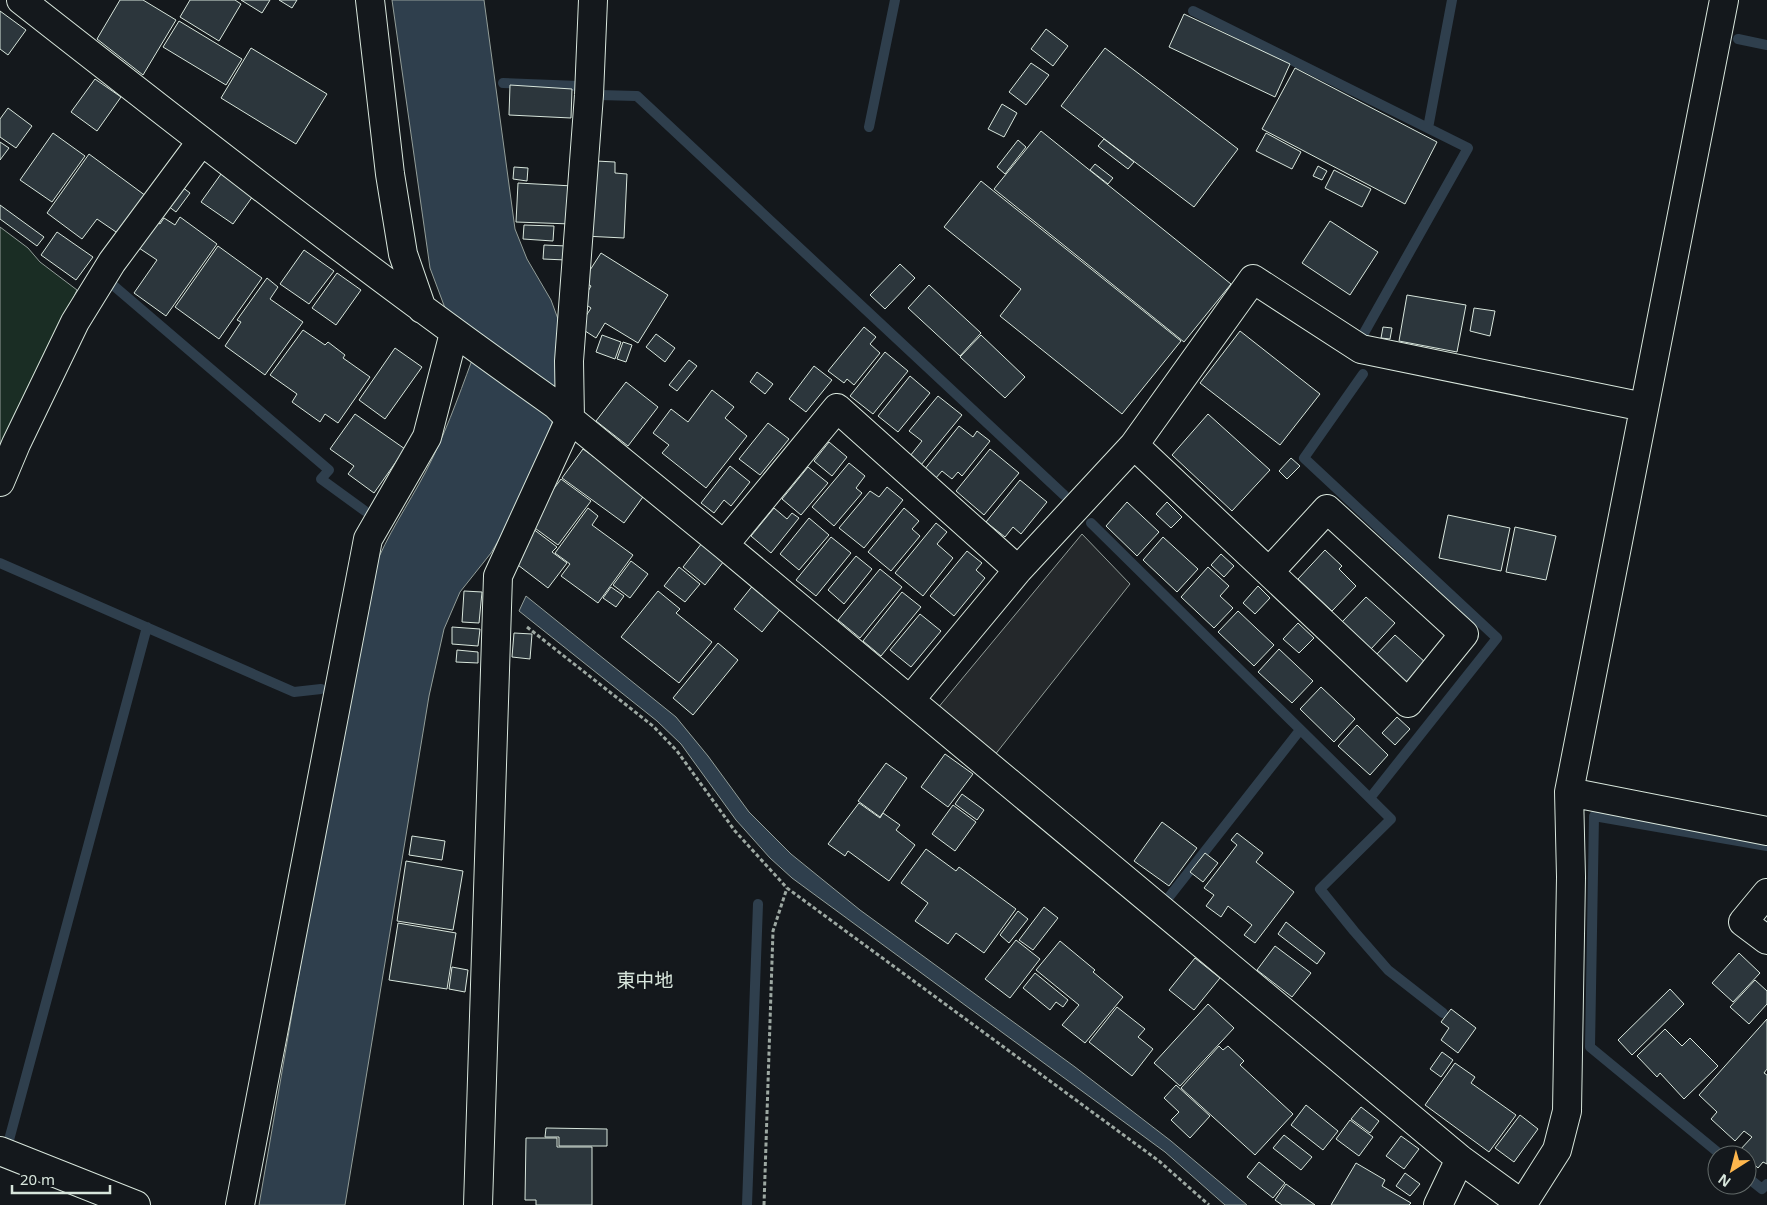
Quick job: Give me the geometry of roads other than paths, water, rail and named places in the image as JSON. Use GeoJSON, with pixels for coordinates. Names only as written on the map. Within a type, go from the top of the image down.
{"type":"FeatureCollection","features":[{"type":"Feature","properties":{"kind":"street"},"geometry":{"type":"LineString","coordinates":[[20,0],[201,142],[454,333],[563,412],[1460,1159],[1523,1205],[1557,1150],[1567,1111],[1571,877],[1569,792],[1724,0]]}},
{"type":"Feature","properties":{"kind":"street"},"geometry":{"type":"LineString","coordinates":[[370,0],[390,174],[403,254],[422,308]]}},
{"type":"Feature","properties":{"kind":"street"},"geometry":{"type":"LineString","coordinates":[[478,1205],[498,576],[563,412],[569,361],[590,96],[593,0]]}},
{"type":"Feature","properties":{"kind":"street"},"geometry":{"type":"LineString","coordinates":[[0,482],[16,444],[75,322],[112,262],[201,142]]}},
{"type":"Feature","properties":{"kind":"street"},"geometry":{"type":"LineString","coordinates":[[910,700],[1018,570],[1134,444],[1253,279],[1361,349],[1644,407]]}},
{"type":"Feature","properties":{"kind":"street"},"geometry":{"type":"LineString","coordinates":[[240,1205],[368,539],[427,437],[454,333]]}},
{"type":"Feature","properties":{"kind":"street"},"geometry":{"type":"LineString","coordinates":[[724,546],[837,408],[1018,570]]}},
{"type":"Feature","properties":{"kind":"street"},"geometry":{"type":"LineString","coordinates":[[1134,444],[1268,572],[1408,703],[1464,634],[1327,509],[1268,572]]}},
{"type":"Feature","properties":{"kind":"street"},"geometry":{"type":"LineString","coordinates":[[1569,792],[1767,830]]}},
{"type":"Feature","properties":{"kind":"street"},"geometry":{"type":"LineString","coordinates":[[1767,894],[1743,922],[1767,940]]}},
{"type":"Feature","properties":{"kind":"street"},"geometry":{"type":"LineString","coordinates":[[0,1151],[136,1205]]}},
{"type":"Feature","properties":{"kind":"street"},"geometry":{"type":"LineString","coordinates":[[1438,1205],[1460,1159]]}},
{"type":"Feature","properties":{"kind":"water"},"geometry":{"type":"Polygon","coordinates":[[[392,0],[484,0],[515,229],[527,259],[551,300],[558,319],[559,342],[552,423],[522,501],[491,553],[460,592],[444,629],[429,696],[345,1205],[259,1205],[342,724],[374,569],[391,532],[432,459],[472,360],[448,316],[430,268],[392,0]]]}},
{"type":"Feature","properties":{"kind":"water"},"geometry":{"type":"Polygon","coordinates":[[[526,596],[676,717],[708,756],[749,812],[791,854],[860,910],[1075,1067],[1171,1141],[1247,1205],[1225,1205],[1165,1152],[792,878],[770,858],[736,820],[681,744],[657,721],[519,611],[526,596]]]}},
{"type":"Feature","properties":{"kind":"waterway"},"geometry":{"type":"LineString","coordinates":[[869,127],[895,0]]}},
{"type":"Feature","properties":{"kind":"waterway"},"geometry":{"type":"LineString","coordinates":[[1428,128],[1452,0]]}},
{"type":"Feature","properties":{"kind":"waterway"},"geometry":{"type":"LineString","coordinates":[[1193,11],[1468,148],[1364,333]]}},
{"type":"Feature","properties":{"kind":"waterway"},"geometry":{"type":"LineString","coordinates":[[1738,39],[1767,45]]}},
{"type":"Feature","properties":{"kind":"waterway"},"geometry":{"type":"LineString","coordinates":[[503,83],[579,86]]}},
{"type":"Feature","properties":{"kind":"waterway"},"geometry":{"type":"LineString","coordinates":[[599,95],[637,96],[1064,495]]}},
{"type":"Feature","properties":{"kind":"waterway"},"geometry":{"type":"LineString","coordinates":[[114,286],[329,470],[321,479],[365,511]]}},
{"type":"Feature","properties":{"kind":"waterway"},"geometry":{"type":"LineString","coordinates":[[1363,374],[1304,458],[1497,638],[1370,798]]}},
{"type":"Feature","properties":{"kind":"waterway"},"geometry":{"type":"LineString","coordinates":[[1091,523],[1391,819],[1320,889],[1388,970],[1443,1013]]}},
{"type":"Feature","properties":{"kind":"waterway"},"geometry":{"type":"LineString","coordinates":[[0,563],[294,692],[321,689]]}},
{"type":"Feature","properties":{"kind":"waterway"},"geometry":{"type":"LineString","coordinates":[[9,1140],[147,627]]}},
{"type":"Feature","properties":{"kind":"waterway"},"geometry":{"type":"LineString","coordinates":[[1169,897],[1300,730]]}},
{"type":"Feature","properties":{"kind":"waterway"},"geometry":{"type":"LineString","coordinates":[[1709,1145],[1590,1047],[1594,816],[1767,846]]}},
{"type":"Feature","properties":{"kind":"waterway"},"geometry":{"type":"LineString","coordinates":[[747,1205],[758,904]]}},
{"type":"Feature","properties":{"kind":"waterway"},"geometry":{"type":"LineString","coordinates":[[1757,1185],[1762,1189],[1767,1184]]}},
{"type":"Feature","properties":{"kind":"district","name":"東中地"},"geometry":{"type":"Point","coordinates":[645,980]}}]}
